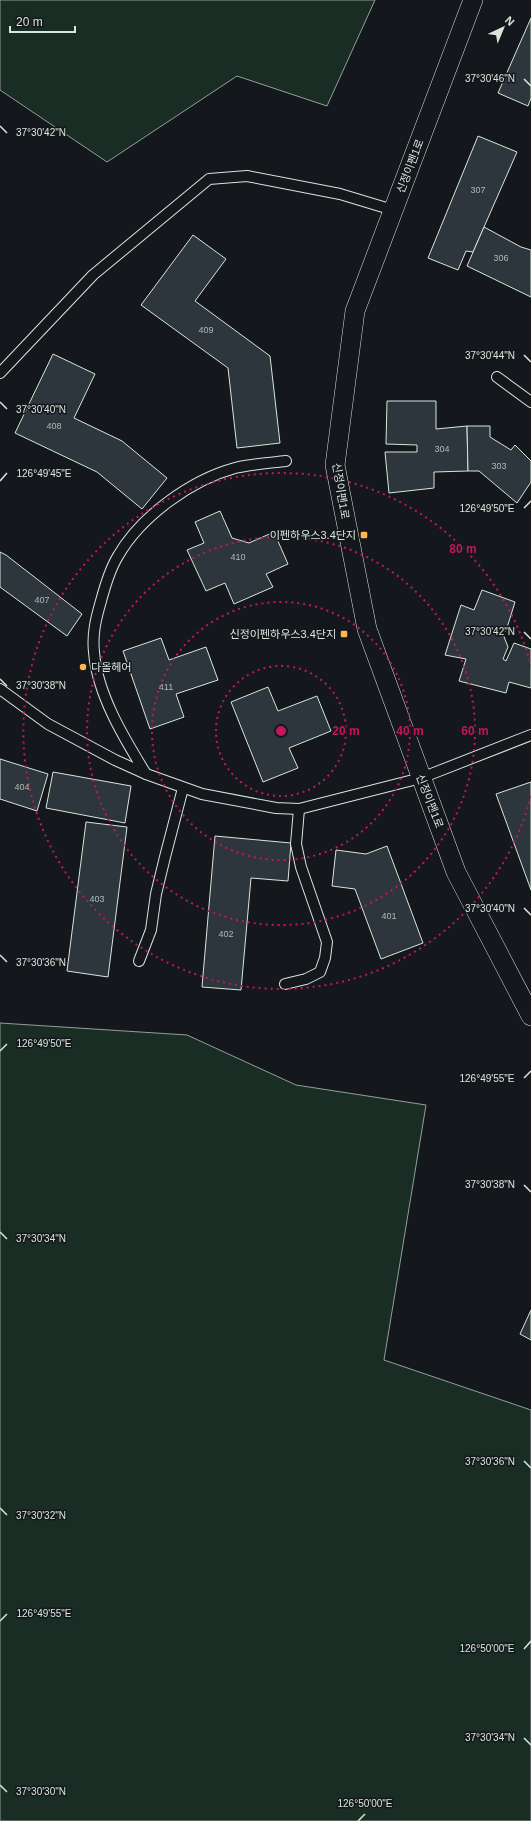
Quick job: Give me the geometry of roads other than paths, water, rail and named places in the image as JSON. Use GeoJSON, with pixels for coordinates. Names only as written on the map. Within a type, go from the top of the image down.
{"type":"FeatureCollection","features":[{"type":"Feature","properties":{"kind":"street","name":"신정이펜1로"},"geometry":{"type":"LineString","coordinates":[[473,0],[354,311],[335,465],[367,629],[456,872],[531,1016]]}},
{"type":"Feature","properties":{"kind":"lane"},"geometry":{"type":"LineString","coordinates":[[0,373],[93,275],[209,179],[247,176],[340,194],[393,210]]}},
{"type":"Feature","properties":{"kind":"lane"},"geometry":{"type":"LineString","coordinates":[[497,377],[531,402]]}},
{"type":"Feature","properties":{"kind":"lane"},"geometry":{"type":"LineString","coordinates":[[146,774],[117,725],[101,684],[94,652],[95,622],[104,588],[115,563],[139,528],[170,500],[196,485],[235,468],[286,461]]}},
{"type":"Feature","properties":{"kind":"lane"},"geometry":{"type":"LineString","coordinates":[[1,691],[48,724],[115,760],[146,774],[183,788],[235,801],[276,808],[299,809],[421,778],[531,735]]}},
{"type":"Feature","properties":{"kind":"lane"},"geometry":{"type":"LineString","coordinates":[[139,961],[151,930],[156,894],[164,857],[183,788]]}},
{"type":"Feature","properties":{"kind":"lane"},"geometry":{"type":"LineString","coordinates":[[285,984],[306,979],[320,972],[325,958],[327,942],[301,867],[296,844],[299,809]]}},
{"type":"Feature","properties":{"kind":"place","name":"이펜하우스3.4단지"},"geometry":{"type":"Point","coordinates":[364,535]}},
{"type":"Feature","properties":{"kind":"place","name":"신정이펜하우스3.4단지"},"geometry":{"type":"Point","coordinates":[344,634]}},
{"type":"Feature","properties":{"kind":"place","name":"다올헤어"},"geometry":{"type":"Point","coordinates":[83,667]}}]}
